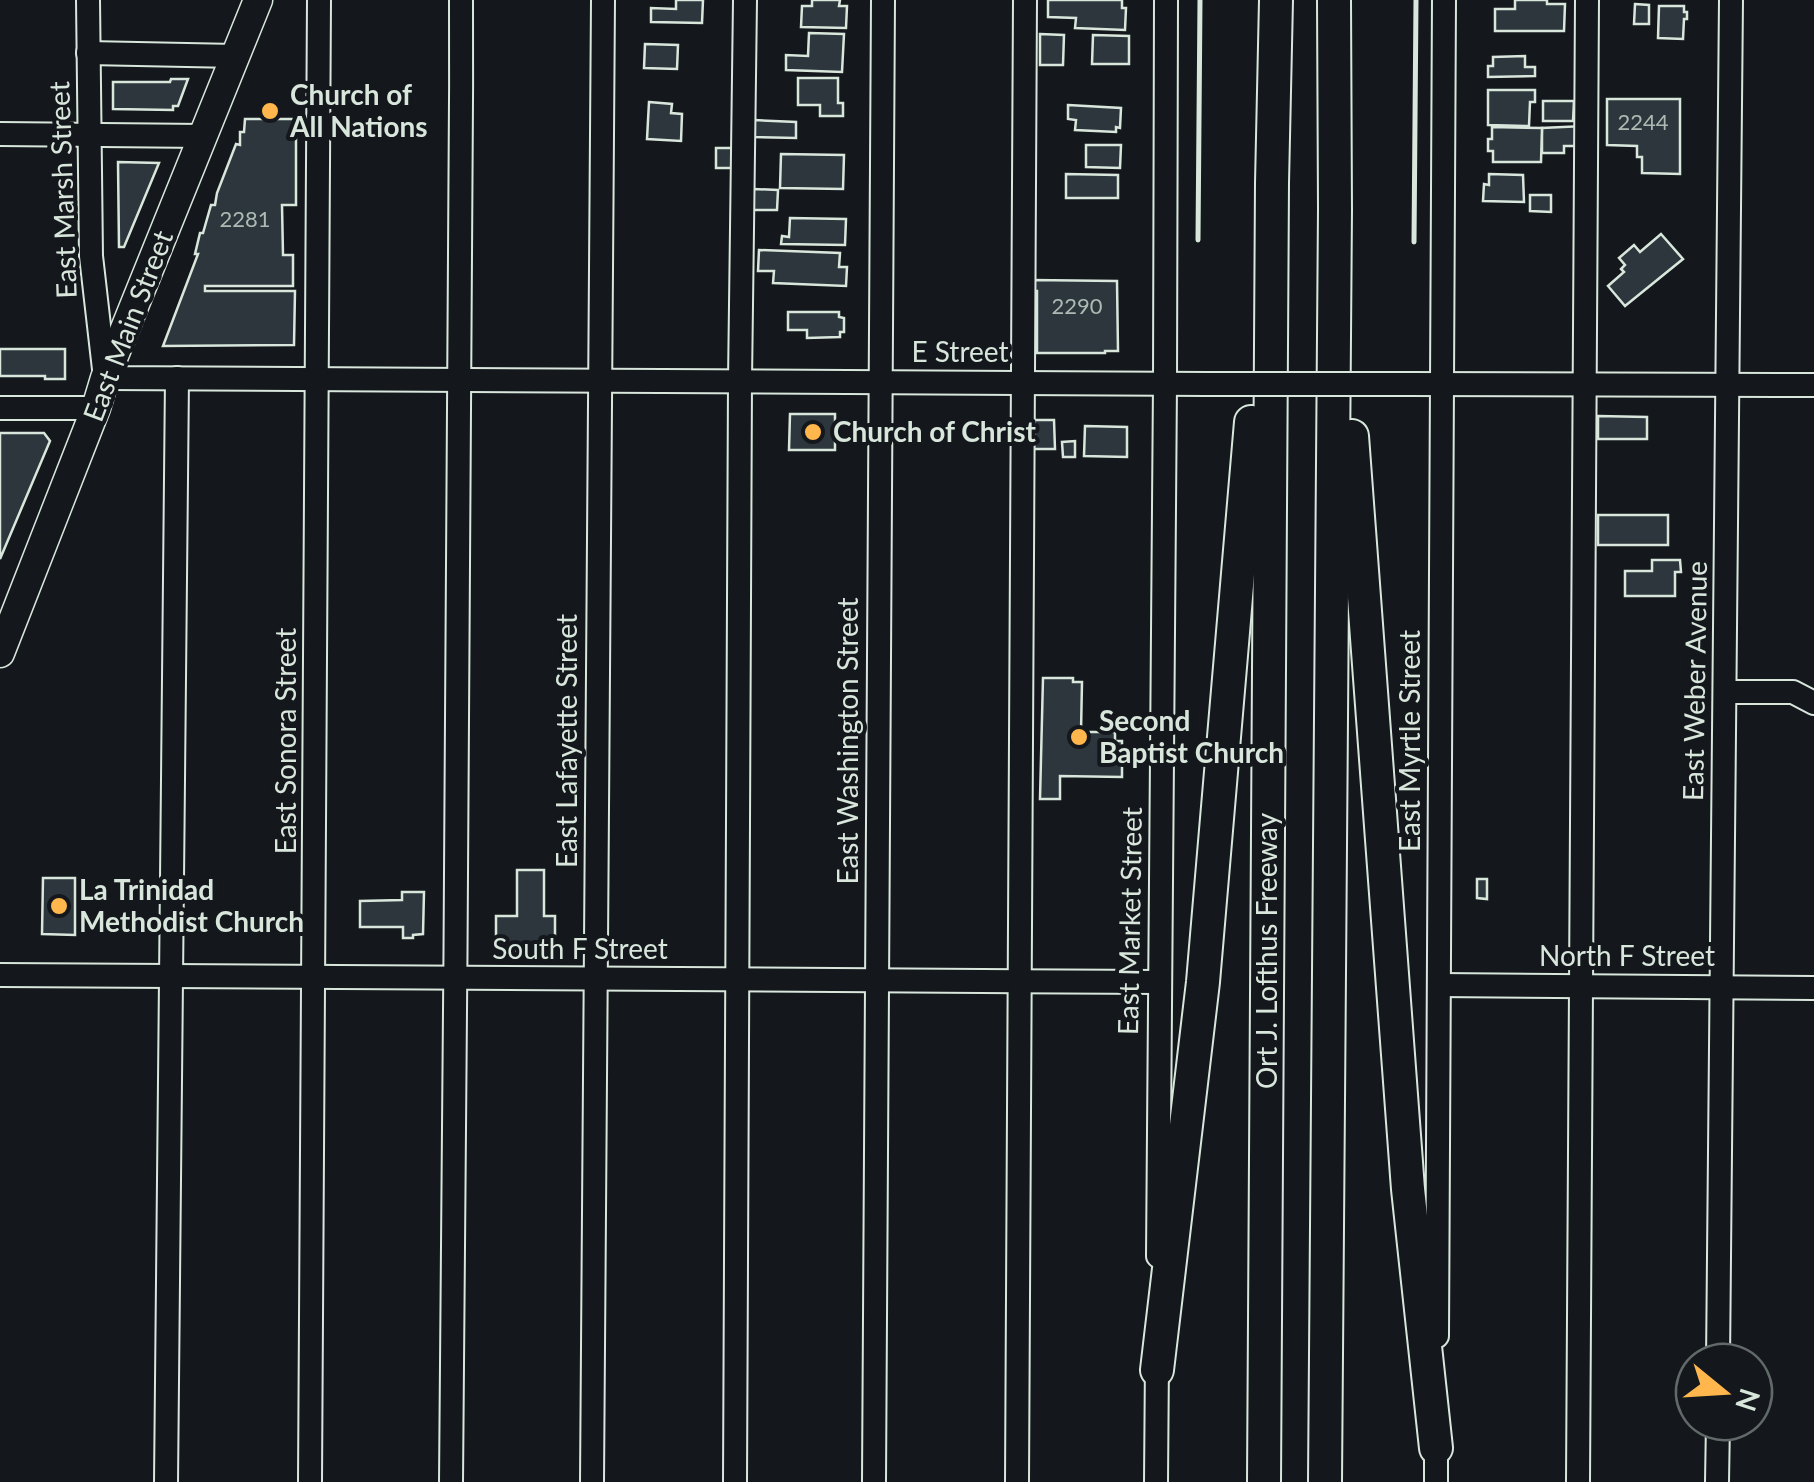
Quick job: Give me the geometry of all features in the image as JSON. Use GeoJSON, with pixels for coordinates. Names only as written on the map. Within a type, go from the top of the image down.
{"type":"FeatureCollection","features":[{"type":"Feature","properties":{"kind":"highway","name":"Ort J. Lofthus Freeway"},"geometry":{"type":"LineString","coordinates":[[1264,1482],[1276,0]]}},
{"type":"Feature","properties":{"kind":"highway"},"geometry":{"type":"LineString","coordinates":[[1324,1482],[1334,0]]}},
{"type":"Feature","properties":{"kind":"highway"},"geometry":{"type":"LineString","coordinates":[[1157,1370],[1202,982],[1272,184]]}},
{"type":"Feature","properties":{"kind":"highway"},"geometry":{"type":"LineString","coordinates":[[1335,209],[1408,1189],[1436,1448]]}},
{"type":"Feature","properties":{"kind":"main road","name":"East Main Street"},"geometry":{"type":"LineString","coordinates":[[0,652],[105,378],[258,0]]}},
{"type":"Feature","properties":{"kind":"street","name":"East Marsh Street"},"geometry":{"type":"LineString","coordinates":[[88,0],[91,256],[105,378]]}},
{"type":"Feature","properties":{"kind":"street","name":"East Sonora Street"},"geometry":{"type":"LineString","coordinates":[[310,1482],[318,0]]}},
{"type":"Feature","properties":{"kind":"street"},"geometry":{"type":"LineString","coordinates":[[451,1482],[462,380],[461,0]]}},
{"type":"Feature","properties":{"kind":"street","name":"East Lafayette Street"},"geometry":{"type":"LineString","coordinates":[[592,1482],[602,0]]}},
{"type":"Feature","properties":{"kind":"street"},"geometry":{"type":"LineString","coordinates":[[736,1482],[744,0]]}},
{"type":"Feature","properties":{"kind":"street","name":"East Washington Street"},"geometry":{"type":"LineString","coordinates":[[874,1482],[884,0]]}},
{"type":"Feature","properties":{"kind":"street"},"geometry":{"type":"LineString","coordinates":[[1017,1482],[1025,0]]}},
{"type":"Feature","properties":{"kind":"street","name":"East Market Street"},"geometry":{"type":"LineString","coordinates":[[1156,1482],[1166,0]]}},
{"type":"Feature","properties":{"kind":"street","name":"East Myrtle Street"},"geometry":{"type":"LineString","coordinates":[[1436,1482],[1444,0]]}},
{"type":"Feature","properties":{"kind":"street"},"geometry":{"type":"LineString","coordinates":[[1578,1482],[1587,0]]}},
{"type":"Feature","properties":{"kind":"street","name":"East Weber Avenue"},"geometry":{"type":"LineString","coordinates":[[1718,1342],[1731,0]]}},
{"type":"Feature","properties":{"kind":"street"},"geometry":{"type":"LineString","coordinates":[[88,53],[236,56]]}},
{"type":"Feature","properties":{"kind":"street"},"geometry":{"type":"LineString","coordinates":[[0,134],[204,136]]}},
{"type":"Feature","properties":{"kind":"street","name":"E Street"},"geometry":{"type":"LineString","coordinates":[[105,378],[1814,385]]}},
{"type":"Feature","properties":{"kind":"street"},"geometry":{"type":"LineString","coordinates":[[166,1482],[177,378]]}},
{"type":"Feature","properties":{"kind":"street"},"geometry":{"type":"LineString","coordinates":[[0,408],[96,408]]}},
{"type":"Feature","properties":{"kind":"street"},"geometry":{"type":"LineString","coordinates":[[1725,692],[1793,692],[1814,703]]}},
{"type":"Feature","properties":{"kind":"street","name":"South F Street"},"geometry":{"type":"LineString","coordinates":[[0,976],[1159,982]]}},
{"type":"Feature","properties":{"kind":"street","name":"North F Street"},"geometry":{"type":"LineString","coordinates":[[1438,985],[1814,988]]}},
{"type":"Feature","properties":{"kind":"street"},"geometry":{"type":"LineString","coordinates":[[1717,1482],[1718,1442]]}},
{"type":"Feature","properties":{"kind":"building"},"geometry":{"type":"Polygon","coordinates":[[[676,0],[703,0],[702,23],[651,22],[651,8],[676,9],[676,0]]]}},
{"type":"Feature","properties":{"kind":"building"},"geometry":{"type":"Polygon","coordinates":[[[812,0],[840,0],[839,6],[847,6],[846,28],[801,27],[802,6],[812,6],[812,0]]]}},
{"type":"Feature","properties":{"kind":"building"},"geometry":{"type":"Polygon","coordinates":[[[1048,0],[1122,0],[1122,8],[1126,8],[1125,30],[1075,28],[1076,18],[1048,17],[1048,0]]]}},
{"type":"Feature","properties":{"kind":"building"},"geometry":{"type":"Polygon","coordinates":[[[1515,0],[1565,4],[1564,31],[1495,31],[1495,9],[1515,9],[1515,0]]]}},
{"type":"Feature","properties":{"kind":"building"},"geometry":{"type":"Polygon","coordinates":[[[1635,4],[1649,5],[1649,24],[1634,24],[1635,4]]]}},
{"type":"Feature","properties":{"kind":"building"},"geometry":{"type":"Polygon","coordinates":[[[1659,6],[1684,6],[1687,19],[1683,39],[1658,38],[1659,6]]]}},
{"type":"Feature","properties":{"kind":"building"},"geometry":{"type":"Polygon","coordinates":[[[809,33],[844,34],[842,72],[786,70],[786,55],[808,56],[809,33]]]}},
{"type":"Feature","properties":{"kind":"building"},"geometry":{"type":"Polygon","coordinates":[[[1040,34],[1064,35],[1063,65],[1040,65],[1040,34]]]}},
{"type":"Feature","properties":{"kind":"building"},"geometry":{"type":"Polygon","coordinates":[[[1093,35],[1129,36],[1129,64],[1092,64],[1093,35]]]}},
{"type":"Feature","properties":{"kind":"building"},"geometry":{"type":"Polygon","coordinates":[[[645,44],[678,45],[677,69],[644,68],[645,44]]]}},
{"type":"Feature","properties":{"kind":"building"},"geometry":{"type":"Polygon","coordinates":[[[1525,56],[1525,67],[1535,67],[1535,76],[1488,77],[1493,57],[1525,56]]]}},
{"type":"Feature","properties":{"kind":"building"},"geometry":{"type":"Polygon","coordinates":[[[798,78],[838,78],[838,103],[843,103],[843,116],[820,116],[820,105],[798,105],[798,78]]]}},
{"type":"Feature","properties":{"kind":"building"},"geometry":{"type":"Polygon","coordinates":[[[188,79],[173,110],[113,109],[113,82],[188,79]]]}},
{"type":"Feature","properties":{"kind":"building"},"geometry":{"type":"Polygon","coordinates":[[[1488,90],[1535,90],[1529,126],[1488,125],[1488,90]]]}},
{"type":"Feature","properties":{"kind":"building"},"geometry":{"type":"Polygon","coordinates":[[[1607,99],[1680,99],[1680,174],[1642,173],[1637,146],[1607,145],[1607,99]]]}},
{"type":"Feature","properties":{"kind":"building"},"geometry":{"type":"Polygon","coordinates":[[[1543,101],[1574,101],[1573,121],[1543,121],[1543,101]]]}},
{"type":"Feature","properties":{"kind":"building"},"geometry":{"type":"Polygon","coordinates":[[[649,102],[672,104],[671,113],[682,114],[681,141],[647,139],[649,102]]]}},
{"type":"Feature","properties":{"kind":"building"},"geometry":{"type":"Polygon","coordinates":[[[1068,105],[1121,108],[1120,128],[1116,127],[1116,132],[1075,130],[1076,120],[1068,119],[1068,105]]]}},
{"type":"Feature","properties":{"kind":"building"},"geometry":{"type":"Polygon","coordinates":[[[245,119],[296,119],[296,205],[282,205],[283,255],[293,255],[293,286],[205,286],[205,291],[295,291],[294,345],[163,346],[198,254],[200,233],[211,205],[215,205],[236,144],[240,145],[245,119]]]}},
{"type":"Feature","properties":{"kind":"building"},"geometry":{"type":"Polygon","coordinates":[[[754,120],[796,122],[796,138],[754,137],[754,120]]]}},
{"type":"Feature","properties":{"kind":"building"},"geometry":{"type":"Polygon","coordinates":[[[1584,126],[1583,146],[1564,146],[1564,153],[1542,153],[1542,128],[1584,126]]]}},
{"type":"Feature","properties":{"kind":"building"},"geometry":{"type":"Polygon","coordinates":[[[1492,127],[1542,128],[1541,162],[1493,162],[1493,151],[1488,151],[1492,127]]]}},
{"type":"Feature","properties":{"kind":"building"},"geometry":{"type":"Polygon","coordinates":[[[1086,145],[1121,145],[1120,168],[1086,167],[1086,145]]]}},
{"type":"Feature","properties":{"kind":"building"},"geometry":{"type":"Polygon","coordinates":[[[716,148],[737,148],[737,168],[716,168],[716,148]]]}},
{"type":"Feature","properties":{"kind":"building"},"geometry":{"type":"Polygon","coordinates":[[[781,154],[844,155],[843,189],[780,188],[781,154]]]}},
{"type":"Feature","properties":{"kind":"building"},"geometry":{"type":"Polygon","coordinates":[[[118,162],[159,163],[124,247],[119,247],[118,162]]]}},
{"type":"Feature","properties":{"kind":"building"},"geometry":{"type":"Polygon","coordinates":[[[1066,174],[1118,175],[1118,198],[1066,198],[1066,174]]]}},
{"type":"Feature","properties":{"kind":"building"},"geometry":{"type":"Polygon","coordinates":[[[1489,174],[1523,175],[1524,202],[1483,201],[1489,174]]]}},
{"type":"Feature","properties":{"kind":"building"},"geometry":{"type":"Polygon","coordinates":[[[753,189],[778,190],[777,210],[752,210],[753,189]]]}},
{"type":"Feature","properties":{"kind":"building"},"geometry":{"type":"Polygon","coordinates":[[[1530,195],[1551,195],[1551,212],[1530,211],[1530,195]]]}},
{"type":"Feature","properties":{"kind":"building"},"geometry":{"type":"Polygon","coordinates":[[[790,218],[846,219],[845,245],[781,244],[782,236],[789,237],[790,218]]]}},
{"type":"Feature","properties":{"kind":"building"},"geometry":{"type":"Polygon","coordinates":[[[1661,234],[1683,259],[1625,306],[1608,286],[1624,272],[1621,269],[1625,265],[1619,258],[1634,245],[1640,252],[1661,234]]]}},
{"type":"Feature","properties":{"kind":"building"},"geometry":{"type":"Polygon","coordinates":[[[759,250],[840,253],[839,267],[847,267],[846,286],[773,283],[774,271],[758,271],[759,250]]]}},
{"type":"Feature","properties":{"kind":"building"},"geometry":{"type":"Polygon","coordinates":[[[1031,280],[1117,281],[1118,351],[1037,353],[1037,291],[1031,291],[1031,280]]]}},
{"type":"Feature","properties":{"kind":"building"},"geometry":{"type":"Polygon","coordinates":[[[788,312],[839,312],[839,317],[844,318],[844,332],[840,332],[840,337],[807,338],[807,330],[788,330],[788,312]]]}},
{"type":"Feature","properties":{"kind":"building"},"geometry":{"type":"Polygon","coordinates":[[[0,349],[65,349],[65,379],[0,376],[0,349]]]}},
{"type":"Feature","properties":{"kind":"building","name":"Church of Christ"},"geometry":{"type":"Polygon","coordinates":[[[790,414],[835,414],[835,450],[789,450],[790,414]]]}},
{"type":"Feature","properties":{"kind":"building"},"geometry":{"type":"Polygon","coordinates":[[[1598,416],[1647,417],[1647,439],[1598,439],[1598,416]]]}},
{"type":"Feature","properties":{"kind":"building"},"geometry":{"type":"Polygon","coordinates":[[[1031,420],[1054,420],[1055,449],[1031,449],[1031,420]]]}},
{"type":"Feature","properties":{"kind":"building"},"geometry":{"type":"Polygon","coordinates":[[[1085,426],[1127,427],[1127,457],[1084,456],[1085,426]]]}},
{"type":"Feature","properties":{"kind":"building"},"geometry":{"type":"Polygon","coordinates":[[[0,433],[44,433],[50,441],[0,559],[0,433]]]}},
{"type":"Feature","properties":{"kind":"building"},"geometry":{"type":"Polygon","coordinates":[[[1075,441],[1075,457],[1063,457],[1062,442],[1075,441]]]}},
{"type":"Feature","properties":{"kind":"building"},"geometry":{"type":"Polygon","coordinates":[[[1598,515],[1668,515],[1668,545],[1598,545],[1598,515]]]}},
{"type":"Feature","properties":{"kind":"building"},"geometry":{"type":"Polygon","coordinates":[[[1652,560],[1680,560],[1681,572],[1675,572],[1675,596],[1625,596],[1625,571],[1652,571],[1652,560]]]}},
{"type":"Feature","properties":{"kind":"building","name":"Second Baptist Church"},"geometry":{"type":"Polygon","coordinates":[[[1043,678],[1073,678],[1073,682],[1082,682],[1081,732],[1115,732],[1115,741],[1122,741],[1122,777],[1060,776],[1060,799],[1040,799],[1043,678]]]}},
{"type":"Feature","properties":{"kind":"building"},"geometry":{"type":"Polygon","coordinates":[[[517,870],[544,870],[544,916],[555,916],[555,947],[496,951],[496,916],[517,916],[517,870]]]}},
{"type":"Feature","properties":{"kind":"building","name":"La Trinidad Methodist Church"},"geometry":{"type":"Polygon","coordinates":[[[43,878],[75,878],[75,935],[42,934],[43,878]]]}},
{"type":"Feature","properties":{"kind":"building"},"geometry":{"type":"Polygon","coordinates":[[[1477,879],[1487,879],[1487,899],[1477,898],[1477,879]]]}},
{"type":"Feature","properties":{"kind":"building"},"geometry":{"type":"Polygon","coordinates":[[[402,892],[424,892],[423,934],[403,938],[403,927],[360,927],[360,901],[402,900],[402,892]]]}},
{"type":"Feature","properties":{"kind":"wall"},"geometry":{"type":"LineString","coordinates":[[1198,240],[1200,0]]}},
{"type":"Feature","properties":{"kind":"wall"},"geometry":{"type":"LineString","coordinates":[[1414,242],[1416,0]]}},
{"type":"Feature","properties":{"kind":"place","name":"Church of All Nations"},"geometry":{"type":"Point","coordinates":[270,111]}},
{"type":"Feature","properties":{"kind":"place","name":"Church of Christ"},"geometry":{"type":"Point","coordinates":[813,432]}},
{"type":"Feature","properties":{"kind":"place","name":"Second Baptist Church"},"geometry":{"type":"Point","coordinates":[1079,737]}},
{"type":"Feature","properties":{"kind":"place","name":"La Trinidad Methodist Church"},"geometry":{"type":"Point","coordinates":[59,906]}}]}
